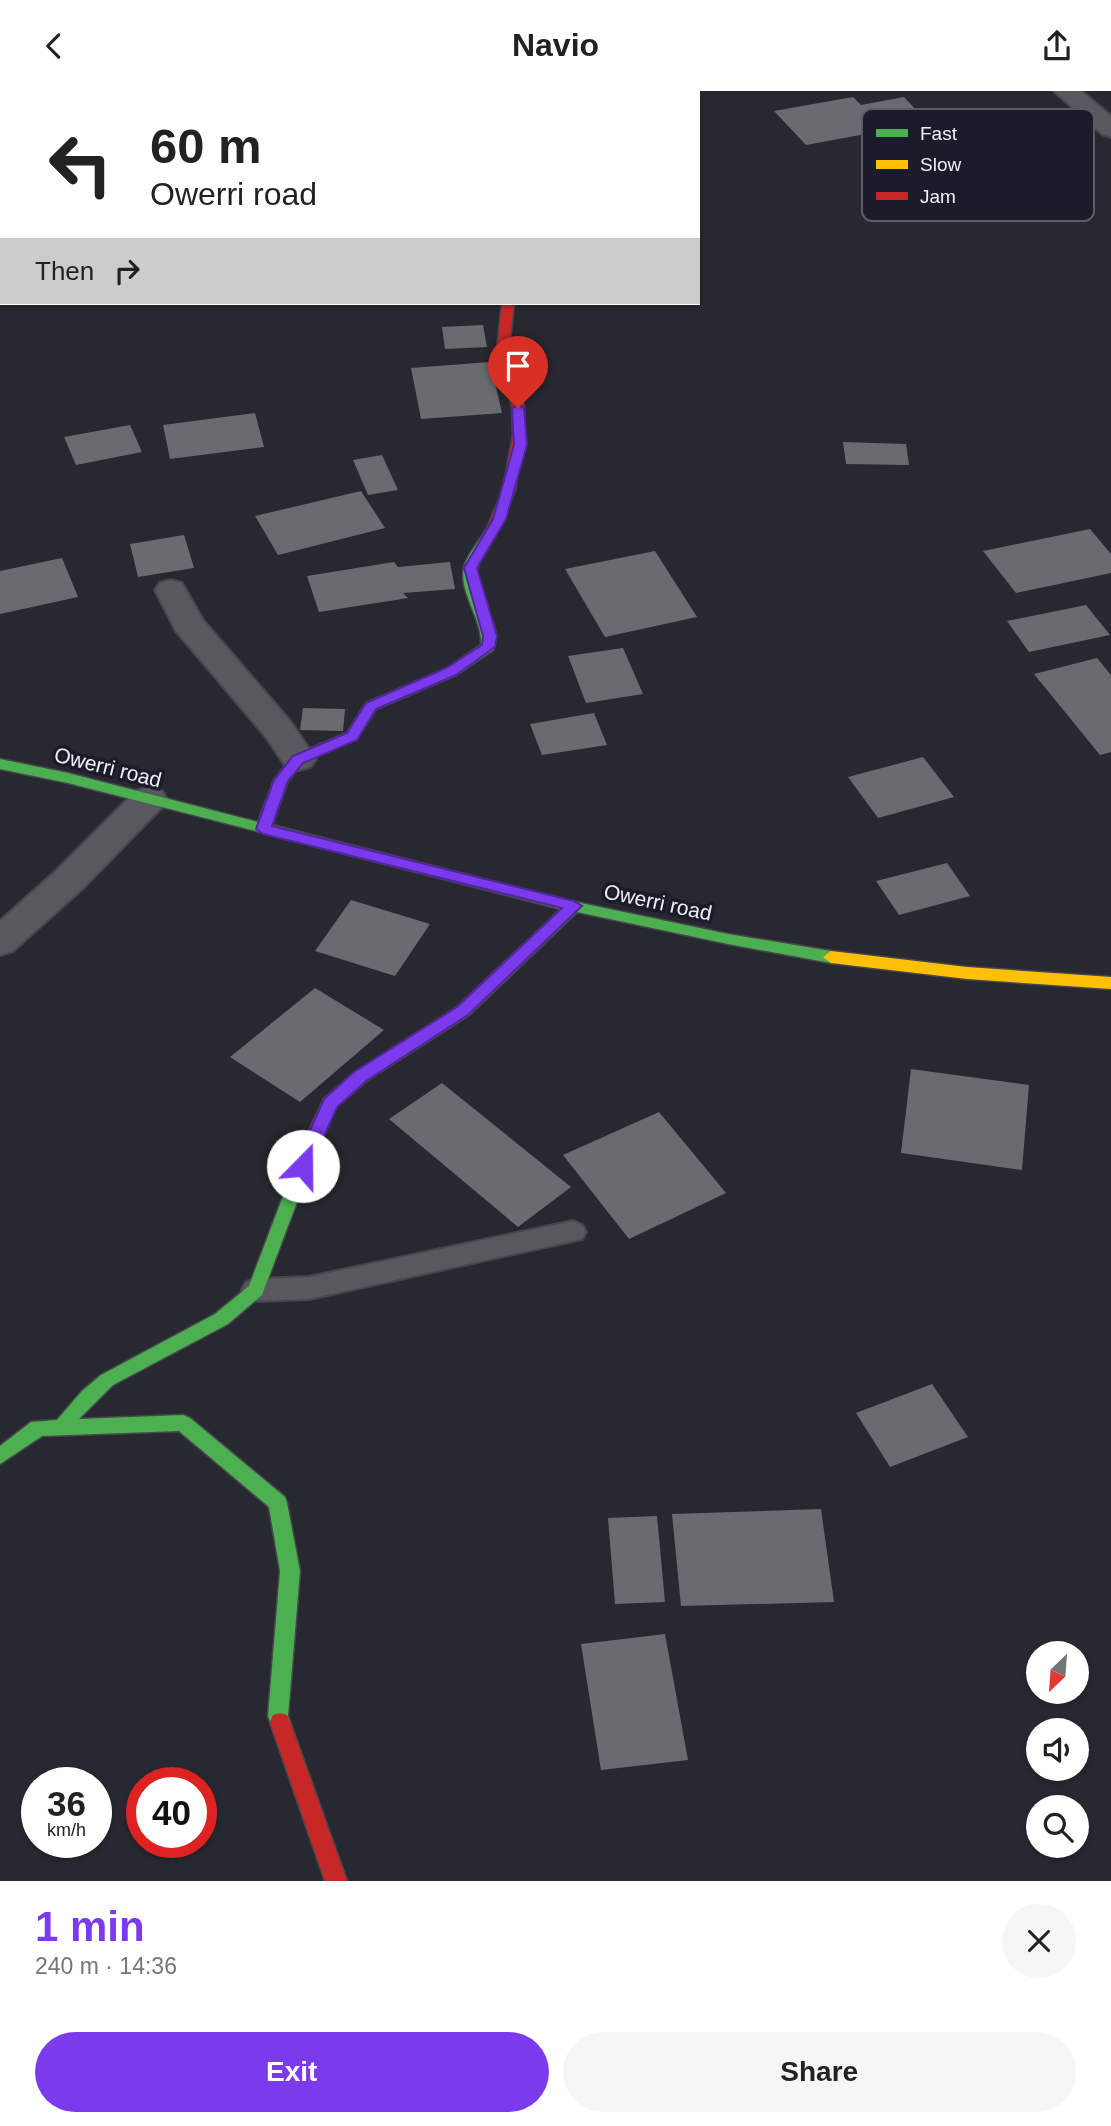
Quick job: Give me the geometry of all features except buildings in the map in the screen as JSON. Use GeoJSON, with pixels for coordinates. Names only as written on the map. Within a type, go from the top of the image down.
{"type":"FeatureCollection","features":[{"type":"Feature","properties":{"kind":"street"},"geometry":{"type":"LineString","coordinates":[[1066,91],[1088,109]]}},
{"type":"Feature","properties":{"kind":"street"},"geometry":{"type":"LineString","coordinates":[[1094,114],[1111,128]]}},
{"type":"Feature","properties":{"kind":"street"},"geometry":{"type":"LineString","coordinates":[[263,829],[281,780],[298,759],[352,736],[371,706],[451,671],[488,647],[490,636],[470,573],[472,562],[499,519],[520,445],[518,408],[503,353],[504,333],[510,311],[508,305]]}},
{"type":"Feature","properties":{"kind":"street"},"geometry":{"type":"LineString","coordinates":[[171,590],[188,624],[278,729],[298,759]]}},
{"type":"Feature","properties":{"kind":"street","name":"Owerri road"},"geometry":{"type":"LineString","coordinates":[[0,764],[574,906],[729,939],[893,965],[981,975],[1111,983]]}},
{"type":"Feature","properties":{"kind":"street"},"geometry":{"type":"LineString","coordinates":[[0,942],[69,880],[149,799]]}},
{"type":"Feature","properties":{"kind":"street"},"geometry":{"type":"LineString","coordinates":[[62,1427],[83,1399],[111,1377],[231,1316],[256,1290],[312,1141],[330,1103],[360,1077],[463,1011],[574,906]]}},
{"type":"Feature","properties":{"kind":"street"},"geometry":{"type":"LineString","coordinates":[[0,1456],[38,1428],[183,1423],[278,1503],[290,1571],[278,1716],[336,1881]]}},
{"type":"Feature","properties":{"kind":"lane"},"geometry":{"type":"LineString","coordinates":[[256,1290],[309,1288],[573,1231]]}},
{"type":"Feature","properties":{"kind":"traffic: fast"},"geometry":{"type":"LineString","coordinates":[[263,829],[281,780],[298,759],[352,736],[371,706],[451,672],[488,647],[485,618],[470,572],[475,556],[491,533]]}},
{"type":"Feature","properties":{"kind":"traffic: fast"},"geometry":{"type":"LineString","coordinates":[[0,764],[68,778],[562,904],[728,939],[831,957]]}},
{"type":"Feature","properties":{"kind":"traffic: fast"},"geometry":{"type":"LineString","coordinates":[[62,1427],[94,1390],[107,1380],[222,1319],[256,1290],[312,1141],[330,1103],[360,1077],[463,1011],[574,906]]}},
{"type":"Feature","properties":{"kind":"traffic: fast"},"geometry":{"type":"LineString","coordinates":[[0,1456],[38,1428],[183,1423],[278,1503],[290,1571],[278,1716],[280,1722]]}},
{"type":"Feature","properties":{"kind":"traffic: slow"},"geometry":{"type":"LineString","coordinates":[[831,957],[967,973],[1111,983]]}},
{"type":"Feature","properties":{"kind":"traffic: jam"},"geometry":{"type":"LineString","coordinates":[[491,533],[509,490],[519,435],[518,407],[503,350],[508,305]]}},
{"type":"Feature","properties":{"kind":"traffic: jam"},"geometry":{"type":"LineString","coordinates":[[280,1722],[336,1881]]}},
{"type":"Feature","properties":{"kind":"route"},"geometry":{"type":"LineString","coordinates":[[303,1166],[330,1103],[360,1077],[463,1011],[574,906],[263,829],[281,780],[298,759],[352,736],[371,706],[379,701],[393,698],[451,671],[488,647],[490,636],[470,573],[472,562],[499,519],[520,445],[518,408]]}}]}
